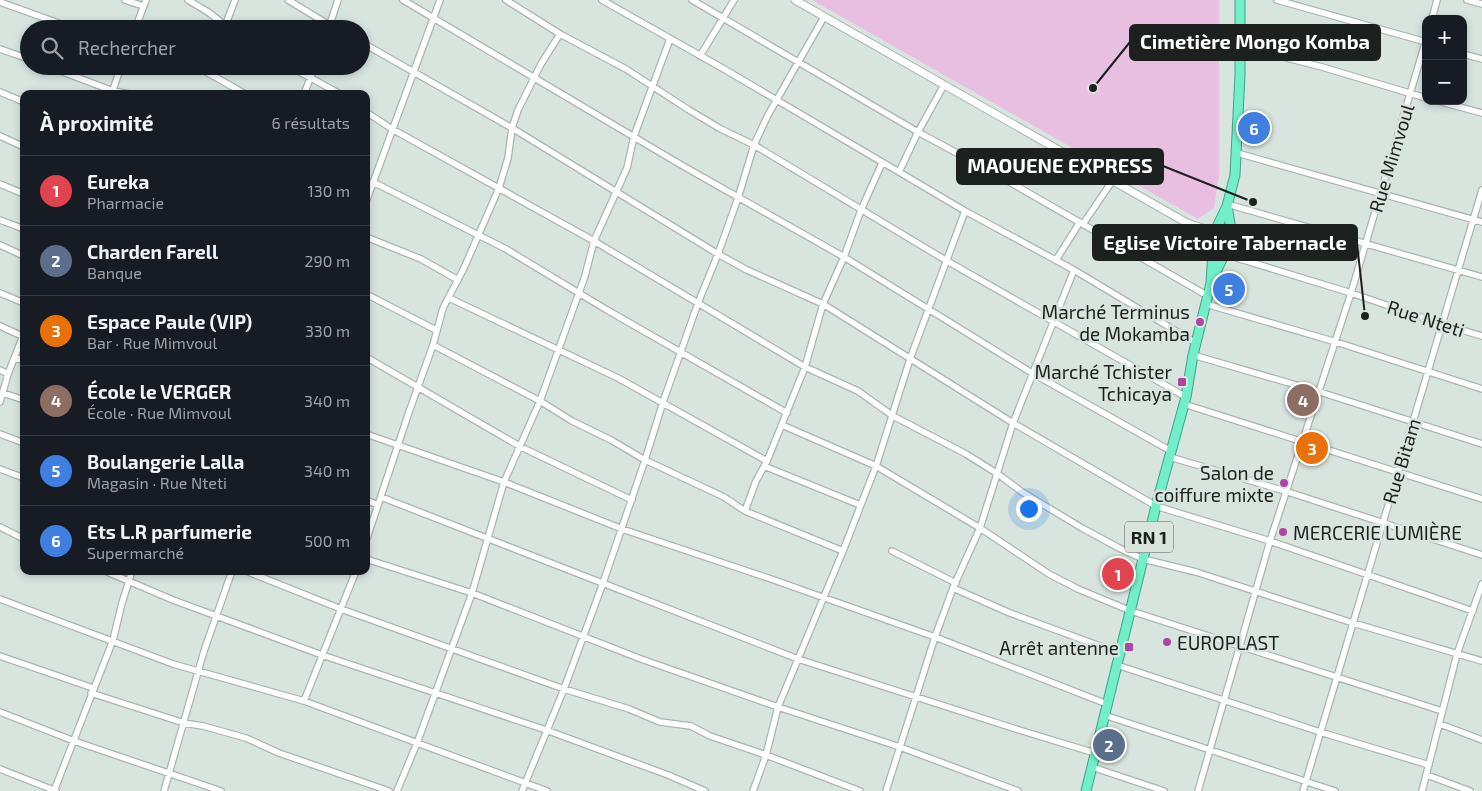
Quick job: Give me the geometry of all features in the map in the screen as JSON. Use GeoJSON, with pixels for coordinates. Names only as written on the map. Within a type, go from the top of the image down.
{"type":"FeatureCollection","features":[{"type":"Feature","properties":{"kind":"highway"},"geometry":{"type":"LineString","coordinates":[[1227,205],[1233,245],[1226,252],[1219,253],[1213,251],[1208,241],[1227,205],[1235,175],[1240,0]]}},
{"type":"Feature","properties":{"kind":"highway"},"geometry":{"type":"LineString","coordinates":[[1214,230],[1225,229],[1232,235]]}},
{"type":"Feature","properties":{"kind":"highway","name":"RN 1"},"geometry":{"type":"LineString","coordinates":[[1086,791],[1156,506],[1185,400],[1193,355],[1211,282],[1213,251]]}},
{"type":"Feature","properties":{"kind":"highway","name":"RN 1"},"geometry":{"type":"LineString","coordinates":[[1211,282],[1226,252]]}},
{"type":"Feature","properties":{"kind":"street"},"geometry":{"type":"LineString","coordinates":[[125,0],[143,6]]}},
{"type":"Feature","properties":{"kind":"street"},"geometry":{"type":"LineString","coordinates":[[138,20],[146,0]]}},
{"type":"Feature","properties":{"kind":"street"},"geometry":{"type":"LineString","coordinates":[[188,0],[218,20]]}},
{"type":"Feature","properties":{"kind":"street"},"geometry":{"type":"LineString","coordinates":[[229,20],[235,0]]}},
{"type":"Feature","properties":{"kind":"street"},"geometry":{"type":"LineString","coordinates":[[288,0],[318,20]]}},
{"type":"Feature","properties":{"kind":"street"},"geometry":{"type":"LineString","coordinates":[[331,20],[338,0]]}},
{"type":"Feature","properties":{"kind":"street"},"geometry":{"type":"LineString","coordinates":[[403,0],[738,198],[844,257],[1032,373],[1171,454],[1482,555]]}},
{"type":"Feature","properties":{"kind":"street"},"geometry":{"type":"LineString","coordinates":[[370,191],[440,0]]}},
{"type":"Feature","properties":{"kind":"street"},"geometry":{"type":"LineString","coordinates":[[506,0],[560,34],[598,52],[719,128],[754,145],[947,261],[1053,320],[1185,400],[1303,441],[1482,499]]}},
{"type":"Feature","properties":{"kind":"street"},"geometry":{"type":"LineString","coordinates":[[602,0],[777,99],[965,211],[1074,270],[1196,343]]}},
{"type":"Feature","properties":{"kind":"street"},"geometry":{"type":"LineString","coordinates":[[692,0],[918,132],[1082,223],[1207,300],[1482,390]]}},
{"type":"Feature","properties":{"kind":"street"},"geometry":{"type":"LineString","coordinates":[[700,56],[734,0]]}},
{"type":"Feature","properties":{"kind":"street"},"geometry":{"type":"LineString","coordinates":[[795,0],[1187,223],[1208,241]]}},
{"type":"Feature","properties":{"kind":"street"},"geometry":{"type":"LineString","coordinates":[[1277,0],[1422,40]]}},
{"type":"Feature","properties":{"kind":"street"},"geometry":{"type":"LineString","coordinates":[[1433,15],[1437,0]]}},
{"type":"Feature","properties":{"kind":"street"},"geometry":{"type":"LineString","coordinates":[[1467,0],[1482,4]]}},
{"type":"Feature","properties":{"kind":"street"},"geometry":{"type":"LineString","coordinates":[[0,2],[50,20]]}},
{"type":"Feature","properties":{"kind":"street"},"geometry":{"type":"LineString","coordinates":[[522,791],[564,689],[603,583],[680,351],[718,254],[754,145],[777,99],[824,17]]}},
{"type":"Feature","properties":{"kind":"street"},"geometry":{"type":"LineString","coordinates":[[370,529],[433,345],[443,308],[458,280],[499,188],[508,158],[512,128],[518,110],[560,34]]}},
{"type":"Feature","properties":{"kind":"street"},"geometry":{"type":"LineString","coordinates":[[397,791],[417,744],[472,593],[504,482],[540,401],[586,276],[594,241],[627,168],[634,136],[670,39]]}},
{"type":"Feature","properties":{"kind":"street"},"geometry":{"type":"LineString","coordinates":[[1240,46],[1322,67],[1422,97]]}},
{"type":"Feature","properties":{"kind":"street"},"geometry":{"type":"LineString","coordinates":[[370,47],[512,128],[718,254],[747,270],[823,304],[1013,423],[1156,506],[1270,541],[1473,611]]}},
{"type":"Feature","properties":{"kind":"street"},"geometry":{"type":"LineString","coordinates":[[0,49],[20,56]]}},
{"type":"Feature","properties":{"kind":"street","name":"Rue Mimvoul"},"geometry":{"type":"LineString","coordinates":[[1198,791],[1270,541],[1336,342],[1422,54]]}},
{"type":"Feature","properties":{"kind":"street"},"geometry":{"type":"LineString","coordinates":[[1467,55],[1482,59]]}},
{"type":"Feature","properties":{"kind":"street"},"geometry":{"type":"LineString","coordinates":[[70,75],[107,90]]}},
{"type":"Feature","properties":{"kind":"street"},"geometry":{"type":"LineString","coordinates":[[113,90],[118,75]]}},
{"type":"Feature","properties":{"kind":"street"},"geometry":{"type":"LineString","coordinates":[[215,75],[239,90]]}},
{"type":"Feature","properties":{"kind":"street"},"geometry":{"type":"LineString","coordinates":[[304,75],[332,90]]}},
{"type":"Feature","properties":{"kind":"street"},"geometry":{"type":"LineString","coordinates":[[306,90],[312,75]]}},
{"type":"Feature","properties":{"kind":"street"},"geometry":{"type":"LineString","coordinates":[[899,172],[918,132],[944,85]]}},
{"type":"Feature","properties":{"kind":"street"},"geometry":{"type":"LineString","coordinates":[[0,92],[20,100]]}},
{"type":"Feature","properties":{"kind":"street"},"geometry":{"type":"LineString","coordinates":[[1453,105],[1482,113]]}},
{"type":"Feature","properties":{"kind":"street"},"geometry":{"type":"LineString","coordinates":[[370,115],[392,129],[594,241],[804,367],[858,391],[893,416],[966,454],[1022,492],[1082,528],[1143,559],[1196,572],[1353,623],[1482,661]]}},
{"type":"Feature","properties":{"kind":"street"},"geometry":{"type":"LineString","coordinates":[[0,136],[20,145]]}},
{"type":"Feature","properties":{"kind":"street"},"geometry":{"type":"LineString","coordinates":[[1237,153],[1482,222]]}},
{"type":"Feature","properties":{"kind":"street"},"geometry":{"type":"LineString","coordinates":[[745,511],[756,481],[766,464],[787,413],[804,367],[823,304],[882,163]]}},
{"type":"Feature","properties":{"kind":"street"},"geometry":{"type":"LineString","coordinates":[[1056,260],[1113,180]]}},
{"type":"Feature","properties":{"kind":"street"},"geometry":{"type":"LineString","coordinates":[[373,182],[506,249],[787,413]]}},
{"type":"Feature","properties":{"kind":"street"},"geometry":{"type":"LineString","coordinates":[[0,184],[20,192]]}},
{"type":"Feature","properties":{"kind":"street","name":"Rue Bitam"},"geometry":{"type":"LineString","coordinates":[[1303,791],[1482,190]]}},
{"type":"Feature","properties":{"kind":"street"},"geometry":{"type":"LineString","coordinates":[[1227,205],[1482,277]]}},
{"type":"Feature","properties":{"kind":"street"},"geometry":{"type":"LineString","coordinates":[[753,791],[766,755],[778,707],[876,466],[910,359],[965,211]]}},
{"type":"Feature","properties":{"kind":"street"},"geometry":{"type":"LineString","coordinates":[[0,220],[20,228]]}},
{"type":"Feature","properties":{"kind":"street"},"geometry":{"type":"LineString","coordinates":[[1187,223],[1214,230]]}},
{"type":"Feature","properties":{"kind":"street"},"geometry":{"type":"LineString","coordinates":[[370,239],[421,259],[458,280]]}},
{"type":"Feature","properties":{"kind":"street"},"geometry":{"type":"LineString","coordinates":[[0,245],[20,254]]}},
{"type":"Feature","properties":{"kind":"street","name":"Rue Nteti"},"geometry":{"type":"LineString","coordinates":[[1226,252],[1237,258],[1482,336]]}},
{"type":"Feature","properties":{"kind":"street"},"geometry":{"type":"LineString","coordinates":[[886,791],[915,697],[954,585],[980,528],[1013,423],[1074,270]]}},
{"type":"Feature","properties":{"kind":"street"},"geometry":{"type":"LineString","coordinates":[[0,293],[20,301]]}},
{"type":"Feature","properties":{"kind":"street"},"geometry":{"type":"LineString","coordinates":[[370,296],[436,330]]}},
{"type":"Feature","properties":{"kind":"street"},"geometry":{"type":"LineString","coordinates":[[449,298],[558,349],[663,402],[766,464],[860,505]]}},
{"type":"Feature","properties":{"kind":"street"},"geometry":{"type":"LineString","coordinates":[[0,326],[20,333]]}},
{"type":"Feature","properties":{"kind":"street"},"geometry":{"type":"LineString","coordinates":[[0,402],[20,343]]}},
{"type":"Feature","properties":{"kind":"street"},"geometry":{"type":"LineString","coordinates":[[433,345],[540,401],[572,421],[611,440],[645,460],[724,496],[745,511],[843,551]]}},
{"type":"Feature","properties":{"kind":"street"},"geometry":{"type":"LineString","coordinates":[[1193,355],[1320,392],[1482,444]]}},
{"type":"Feature","properties":{"kind":"street"},"geometry":{"type":"LineString","coordinates":[[15,358],[20,359]]}},
{"type":"Feature","properties":{"kind":"street"},"geometry":{"type":"LineString","coordinates":[[370,359],[521,447],[632,500]]}},
{"type":"Feature","properties":{"kind":"street"},"geometry":{"type":"LineString","coordinates":[[0,370],[8,374]]}},
{"type":"Feature","properties":{"kind":"street"},"geometry":{"type":"LineString","coordinates":[[3,393],[20,399]]}},
{"type":"Feature","properties":{"kind":"street"},"geometry":{"type":"LineString","coordinates":[[782,425],[876,466],[980,528],[1049,574],[1078,589],[1131,611],[1442,711]]}},
{"type":"Feature","properties":{"kind":"street"},"geometry":{"type":"LineString","coordinates":[[0,434],[20,442]]}},
{"type":"Feature","properties":{"kind":"street"},"geometry":{"type":"LineString","coordinates":[[370,435],[504,482],[622,529],[774,580],[935,638],[1107,704]]}},
{"type":"Feature","properties":{"kind":"street"},"geometry":{"type":"LineString","coordinates":[[0,469],[20,476]]}},
{"type":"Feature","properties":{"kind":"street"},"geometry":{"type":"LineString","coordinates":[[381,497],[798,659],[1095,753]]}},
{"type":"Feature","properties":{"kind":"street"},"geometry":{"type":"LineString","coordinates":[[370,502],[378,505]]}},
{"type":"Feature","properties":{"kind":"street"},"geometry":{"type":"LineString","coordinates":[[0,527],[20,537]]}},
{"type":"Feature","properties":{"kind":"street"},"geometry":{"type":"LineString","coordinates":[[892,551],[1010,613],[1119,653]]}},
{"type":"Feature","properties":{"kind":"street"},"geometry":{"type":"LineString","coordinates":[[370,561],[472,593],[641,659],[900,747],[1018,791]]}},
{"type":"Feature","properties":{"kind":"street"},"geometry":{"type":"LineString","coordinates":[[116,575],[173,600],[322,655],[546,730],[668,775],[705,791]]}},
{"type":"Feature","properties":{"kind":"street"},"geometry":{"type":"LineString","coordinates":[[0,769],[55,791],[112,640],[131,575]]}},
{"type":"Feature","properties":{"kind":"street"},"geometry":{"type":"LineString","coordinates":[[164,791],[204,651],[231,575]]}},
{"type":"Feature","properties":{"kind":"street"},"geometry":{"type":"LineString","coordinates":[[256,575],[341,609],[564,689],[629,709],[660,722],[691,726],[710,736],[860,791]]}},
{"type":"Feature","properties":{"kind":"street"},"geometry":{"type":"LineString","coordinates":[[304,702],[354,575]]}},
{"type":"Feature","properties":{"kind":"street"},"geometry":{"type":"LineString","coordinates":[[1422,791],[1457,654],[1482,584]]}},
{"type":"Feature","properties":{"kind":"street"},"geometry":{"type":"LineString","coordinates":[[0,598],[173,664],[304,702],[547,791]]}},
{"type":"Feature","properties":{"kind":"street"},"geometry":{"type":"LineString","coordinates":[[0,656],[184,723],[246,738],[279,753],[389,791]]}},
{"type":"Feature","properties":{"kind":"street"},"geometry":{"type":"LineString","coordinates":[[1117,664],[1224,701],[1429,765]]}},
{"type":"Feature","properties":{"kind":"street"},"geometry":{"type":"LineString","coordinates":[[0,712],[74,741],[221,791]]}},
{"type":"Feature","properties":{"kind":"street"},"geometry":{"type":"LineString","coordinates":[[1104,715],[1335,791]]}},
{"type":"Feature","properties":{"kind":"street"},"geometry":{"type":"LineString","coordinates":[[1440,724],[1482,740]]}},
{"type":"Feature","properties":{"kind":"street"},"geometry":{"type":"LineString","coordinates":[[1092,768],[1164,791]]}},
{"type":"Feature","properties":{"kind":"street"},"geometry":{"type":"LineString","coordinates":[[1426,775],[1470,791]]}},
{"type":"Feature","properties":{"kind":"shaded area"},"geometry":{"type":"Polygon","coordinates":[[[812,0],[1219,0],[1219,176],[1214,208],[1198,219],[812,0]]]}},
{"type":"Feature","properties":{"kind":"place","name":"Cimetière Mongo Komba"},"geometry":{"type":"Point","coordinates":[1093,88]}},
{"type":"Feature","properties":{"kind":"place","name":"Ets L.R parfumerie"},"geometry":{"type":"Point","coordinates":[1254,128]}},
{"type":"Feature","properties":{"kind":"place","name":"MAOUENE EXPRESS"},"geometry":{"type":"Point","coordinates":[1253,202]}},
{"type":"Feature","properties":{"kind":"place","name":"Boulangerie Lalla"},"geometry":{"type":"Point","coordinates":[1229,289]}},
{"type":"Feature","properties":{"kind":"place","name":"Eglise Victoire Tabernacle"},"geometry":{"type":"Point","coordinates":[1365,316]}},
{"type":"Feature","properties":{"kind":"place","name":"Marché Terminus de Mokamba"},"geometry":{"type":"Point","coordinates":[1200,322]}},
{"type":"Feature","properties":{"kind":"place","name":"Marché Tchister Tchicaya"},"geometry":{"type":"Point","coordinates":[1182,382]}},
{"type":"Feature","properties":{"kind":"place","name":"École le VERGER"},"geometry":{"type":"Point","coordinates":[1303,400]}},
{"type":"Feature","properties":{"kind":"place","name":"Espace Paule (VIP)"},"geometry":{"type":"Point","coordinates":[1312,448]}},
{"type":"Feature","properties":{"kind":"place","name":"Salon de coiffure mixte"},"geometry":{"type":"Point","coordinates":[1284,483]}},
{"type":"Feature","properties":{"kind":"place","name":"MERCERIE LUMIÈRE"},"geometry":{"type":"Point","coordinates":[1283,532]}},
{"type":"Feature","properties":{"kind":"place","name":"Eureka"},"geometry":{"type":"Point","coordinates":[1118,574]}},
{"type":"Feature","properties":{"kind":"place","name":"EUROPLAST"},"geometry":{"type":"Point","coordinates":[1167,642]}},
{"type":"Feature","properties":{"kind":"place","name":"Arrêt antenne"},"geometry":{"type":"Point","coordinates":[1129,647]}},
{"type":"Feature","properties":{"kind":"place","name":"Charden Farell"},"geometry":{"type":"Point","coordinates":[1109,745]}}]}
